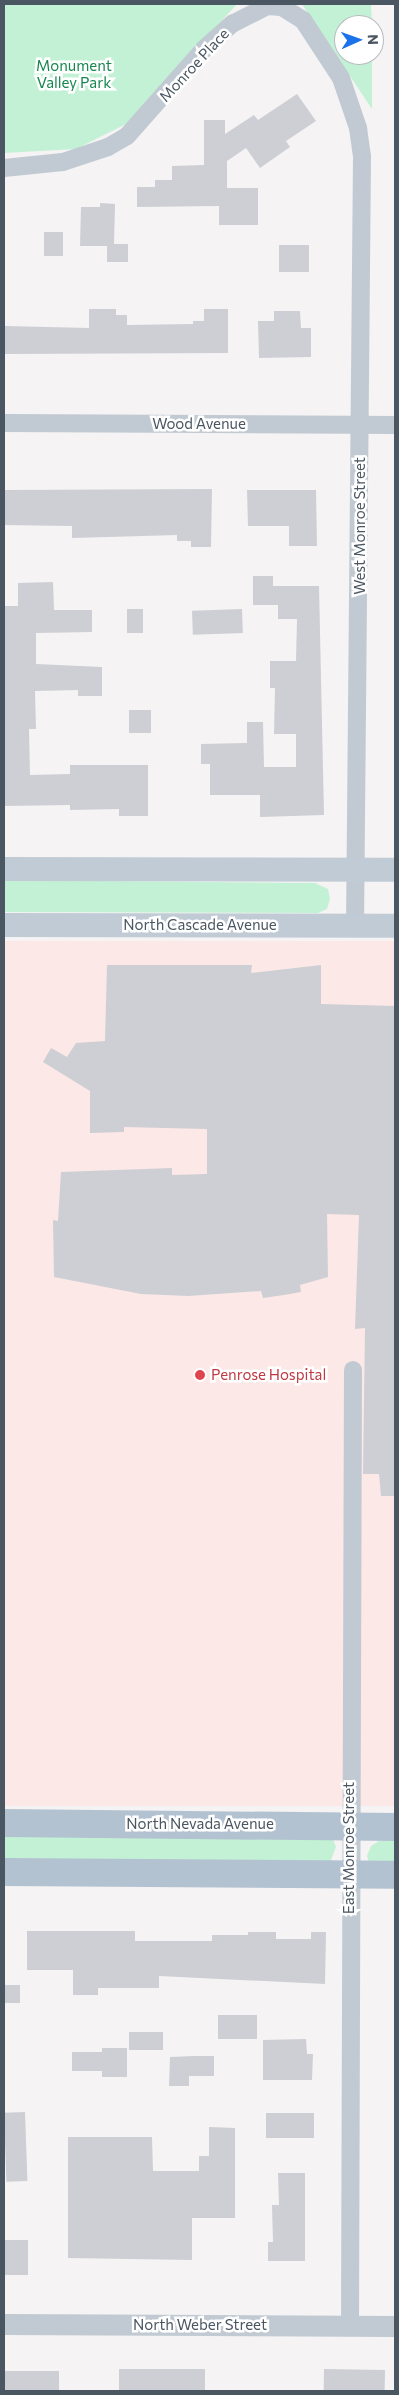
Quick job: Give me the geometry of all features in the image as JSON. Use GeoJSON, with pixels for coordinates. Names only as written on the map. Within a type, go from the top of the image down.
{"type":"FeatureCollection","features":[{"type":"Feature","properties":{"kind":"main road"},"geometry":{"type":"LineString","coordinates":[[4,869],[395,870]]}},
{"type":"Feature","properties":{"kind":"main road","name":"North Cascade Avenue"},"geometry":{"type":"LineString","coordinates":[[4,925],[395,926]]}},
{"type":"Feature","properties":{"kind":"main road","name":"North Nevada Avenue"},"geometry":{"type":"LineString","coordinates":[[4,1823],[395,1827]]}},
{"type":"Feature","properties":{"kind":"main road"},"geometry":{"type":"LineString","coordinates":[[4,1872],[395,1875]]}},
{"type":"Feature","properties":{"kind":"street","name":"Monroe Place"},"geometry":{"type":"LineString","coordinates":[[4,168],[63,162],[108,147],[127,136],[204,49],[232,24],[267,6],[292,11],[316,37],[341,78],[358,128]]}},
{"type":"Feature","properties":{"kind":"street","name":"West Monroe Street"},"geometry":{"type":"LineString","coordinates":[[355,925],[362,157],[358,128]]}},
{"type":"Feature","properties":{"kind":"street","name":"Wood Avenue"},"geometry":{"type":"LineString","coordinates":[[4,423],[395,425]]}},
{"type":"Feature","properties":{"kind":"street","name":"East Monroe Street"},"geometry":{"type":"LineString","coordinates":[[350,2326],[348,1875],[353,1370]]}},
{"type":"Feature","properties":{"kind":"street","name":"North Weber Street"},"geometry":{"type":"LineString","coordinates":[[4,2324],[395,2326]]}},
{"type":"Feature","properties":{"kind":"shaded area","name":"Penrose Hospital"},"geometry":{"type":"Polygon","coordinates":[[[4,941],[395,941],[395,1806],[4,1806],[4,941]]]}},
{"type":"Feature","properties":{"kind":"green space","name":"Monument Valley Park"},"geometry":{"type":"Polygon","coordinates":[[[4,4],[237,4],[128,123],[76,149],[4,153],[4,4]]]}},
{"type":"Feature","properties":{"kind":"green space"},"geometry":{"type":"Polygon","coordinates":[[[302,4],[371,4],[372,15],[334,15],[334,52],[302,4]]]}},
{"type":"Feature","properties":{"kind":"green space"},"geometry":{"type":"Polygon","coordinates":[[[343,65],[372,65],[372,109],[343,65]]]}},
{"type":"Feature","properties":{"kind":"green space"},"geometry":{"type":"Polygon","coordinates":[[[4,880],[315,883],[328,889],[330,899],[327,909],[318,913],[4,912],[4,880]]]}},
{"type":"Feature","properties":{"kind":"green space"},"geometry":{"type":"Polygon","coordinates":[[[4,1834],[333,1839],[336,1847],[329,1865],[4,1862],[4,1834]]]}},
{"type":"Feature","properties":{"kind":"green space"},"geometry":{"type":"Polygon","coordinates":[[[379,1841],[395,1841],[395,1871],[370,1865],[367,1856],[371,1846],[379,1841]]]}},
{"type":"Feature","properties":{"kind":"building"},"geometry":{"type":"Polygon","coordinates":[[[297,94],[316,121],[286,141],[290,147],[260,168],[246,148],[227,161],[227,188],[258,188],[258,225],[219,225],[219,206],[137,207],[137,187],[155,187],[155,180],[172,180],[172,166],[204,165],[204,120],[225,120],[225,134],[254,115],[258,120],[297,94]]]}},
{"type":"Feature","properties":{"kind":"building"},"geometry":{"type":"Polygon","coordinates":[[[100,203],[115,204],[114,244],[128,244],[128,262],[107,262],[107,246],[80,246],[81,207],[100,207],[100,203]]]}},
{"type":"Feature","properties":{"kind":"building"},"geometry":{"type":"Polygon","coordinates":[[[44,232],[63,232],[63,256],[44,256],[44,232]]]}},
{"type":"Feature","properties":{"kind":"building"},"geometry":{"type":"Polygon","coordinates":[[[279,245],[309,245],[309,272],[279,272],[279,245]]]}},
{"type":"Feature","properties":{"kind":"building"},"geometry":{"type":"Polygon","coordinates":[[[89,309],[116,309],[116,315],[127,315],[127,325],[193,324],[193,321],[204,321],[204,309],[228,309],[228,353],[4,354],[4,326],[89,328],[89,309]]]}},
{"type":"Feature","properties":{"kind":"building"},"geometry":{"type":"Polygon","coordinates":[[[274,311],[300,311],[301,328],[311,328],[311,357],[259,358],[258,321],[274,321],[274,311]]]}},
{"type":"Feature","properties":{"kind":"building"},"geometry":{"type":"Polygon","coordinates":[[[212,489],[211,547],[191,547],[191,541],[177,541],[177,535],[72,538],[72,526],[4,525],[4,490],[212,489]]]}},
{"type":"Feature","properties":{"kind":"building"},"geometry":{"type":"Polygon","coordinates":[[[247,490],[316,490],[317,546],[289,546],[289,526],[248,526],[247,490]]]}},
{"type":"Feature","properties":{"kind":"building"},"geometry":{"type":"Polygon","coordinates":[[[253,576],[273,576],[273,586],[319,586],[324,815],[260,817],[260,795],[210,795],[210,764],[201,764],[201,744],[247,743],[247,722],[263,722],[264,767],[296,767],[296,734],[274,734],[275,688],[270,688],[270,661],[296,661],[297,619],[278,619],[278,605],[253,605],[253,576]]]}},
{"type":"Feature","properties":{"kind":"building"},"geometry":{"type":"Polygon","coordinates":[[[53,582],[54,610],[92,610],[92,632],[36,633],[36,664],[102,667],[102,696],[78,696],[78,690],[35,691],[36,729],[29,729],[30,775],[70,774],[70,765],[148,765],[148,816],[119,816],[119,809],[70,810],[70,805],[4,806],[4,606],[18,606],[18,583],[53,582]]]}},
{"type":"Feature","properties":{"kind":"building"},"geometry":{"type":"Polygon","coordinates":[[[127,609],[143,609],[143,633],[127,633],[127,609]]]}},
{"type":"Feature","properties":{"kind":"building"},"geometry":{"type":"Polygon","coordinates":[[[242,609],[243,633],[193,635],[192,611],[242,609]]]}},
{"type":"Feature","properties":{"kind":"building"},"geometry":{"type":"Polygon","coordinates":[[[129,710],[151,710],[151,733],[129,733],[129,710]]]}},
{"type":"Feature","properties":{"kind":"building"},"geometry":{"type":"Polygon","coordinates":[[[107,965],[252,965],[251,973],[321,965],[321,1004],[395,1006],[395,1496],[381,1496],[379,1474],[363,1474],[365,1328],[355,1329],[359,1215],[327,1214],[328,1277],[300,1285],[301,1292],[263,1298],[261,1291],[188,1296],[141,1294],[54,1277],[53,1220],[58,1221],[61,1172],[172,1168],[172,1175],[207,1174],[207,1129],[124,1127],[124,1132],[90,1133],[90,1091],[43,1062],[51,1048],[67,1057],[76,1043],[105,1041],[107,965]]]}},
{"type":"Feature","properties":{"kind":"building"},"geometry":{"type":"Polygon","coordinates":[[[27,1931],[135,1931],[135,1941],[212,1941],[212,1935],[248,1935],[248,1932],[276,1932],[276,1939],[311,1939],[311,1932],[326,1932],[325,1984],[159,1976],[159,1988],[98,1988],[98,1995],[73,1995],[73,1970],[27,1970],[27,1931]]]}},
{"type":"Feature","properties":{"kind":"building"},"geometry":{"type":"Polygon","coordinates":[[[4,1985],[20,1985],[20,2003],[4,2003],[4,1985]]]}},
{"type":"Feature","properties":{"kind":"building"},"geometry":{"type":"Polygon","coordinates":[[[218,2015],[257,2015],[257,2039],[218,2039],[218,2015]]]}},
{"type":"Feature","properties":{"kind":"building"},"geometry":{"type":"Polygon","coordinates":[[[129,2032],[163,2032],[163,2050],[129,2050],[129,2032]]]}},
{"type":"Feature","properties":{"kind":"building"},"geometry":{"type":"Polygon","coordinates":[[[306,2039],[307,2054],[313,2054],[312,2080],[263,2080],[263,2040],[306,2039]]]}},
{"type":"Feature","properties":{"kind":"building"},"geometry":{"type":"Polygon","coordinates":[[[102,2048],[127,2048],[127,2077],[102,2077],[102,2071],[72,2071],[72,2052],[102,2052],[102,2048]]]}},
{"type":"Feature","properties":{"kind":"building"},"geometry":{"type":"Polygon","coordinates":[[[214,2056],[214,2076],[189,2076],[189,2086],[169,2086],[170,2057],[214,2056]]]}},
{"type":"Feature","properties":{"kind":"building"},"geometry":{"type":"Polygon","coordinates":[[[25,2112],[27,2181],[6,2182],[4,2113],[25,2112]]]}},
{"type":"Feature","properties":{"kind":"building"},"geometry":{"type":"Polygon","coordinates":[[[266,2113],[314,2113],[314,2138],[266,2138],[266,2113]]]}},
{"type":"Feature","properties":{"kind":"building"},"geometry":{"type":"Polygon","coordinates":[[[209,2127],[235,2128],[235,2218],[192,2218],[192,2260],[68,2258],[68,2137],[152,2137],[153,2171],[199,2171],[199,2156],[209,2156],[209,2127]]]}},
{"type":"Feature","properties":{"kind":"building"},"geometry":{"type":"Polygon","coordinates":[[[278,2173],[305,2173],[305,2261],[268,2261],[268,2242],[273,2242],[272,2205],[279,2205],[278,2173]]]}},
{"type":"Feature","properties":{"kind":"building"},"geometry":{"type":"Polygon","coordinates":[[[4,2240],[28,2240],[28,2275],[4,2275],[4,2240]]]}},
{"type":"Feature","properties":{"kind":"building"},"geometry":{"type":"Polygon","coordinates":[[[119,2369],[205,2369],[205,2391],[119,2391],[119,2369]]]}},
{"type":"Feature","properties":{"kind":"building"},"geometry":{"type":"Polygon","coordinates":[[[324,2369],[385,2370],[385,2391],[324,2391],[324,2369]]]}},
{"type":"Feature","properties":{"kind":"building"},"geometry":{"type":"Polygon","coordinates":[[[4,2371],[59,2371],[59,2391],[4,2391],[4,2371]]]}},
{"type":"Feature","properties":{"kind":"place","name":"Penrose Hospital"},"geometry":{"type":"Point","coordinates":[200,1375]}}]}
